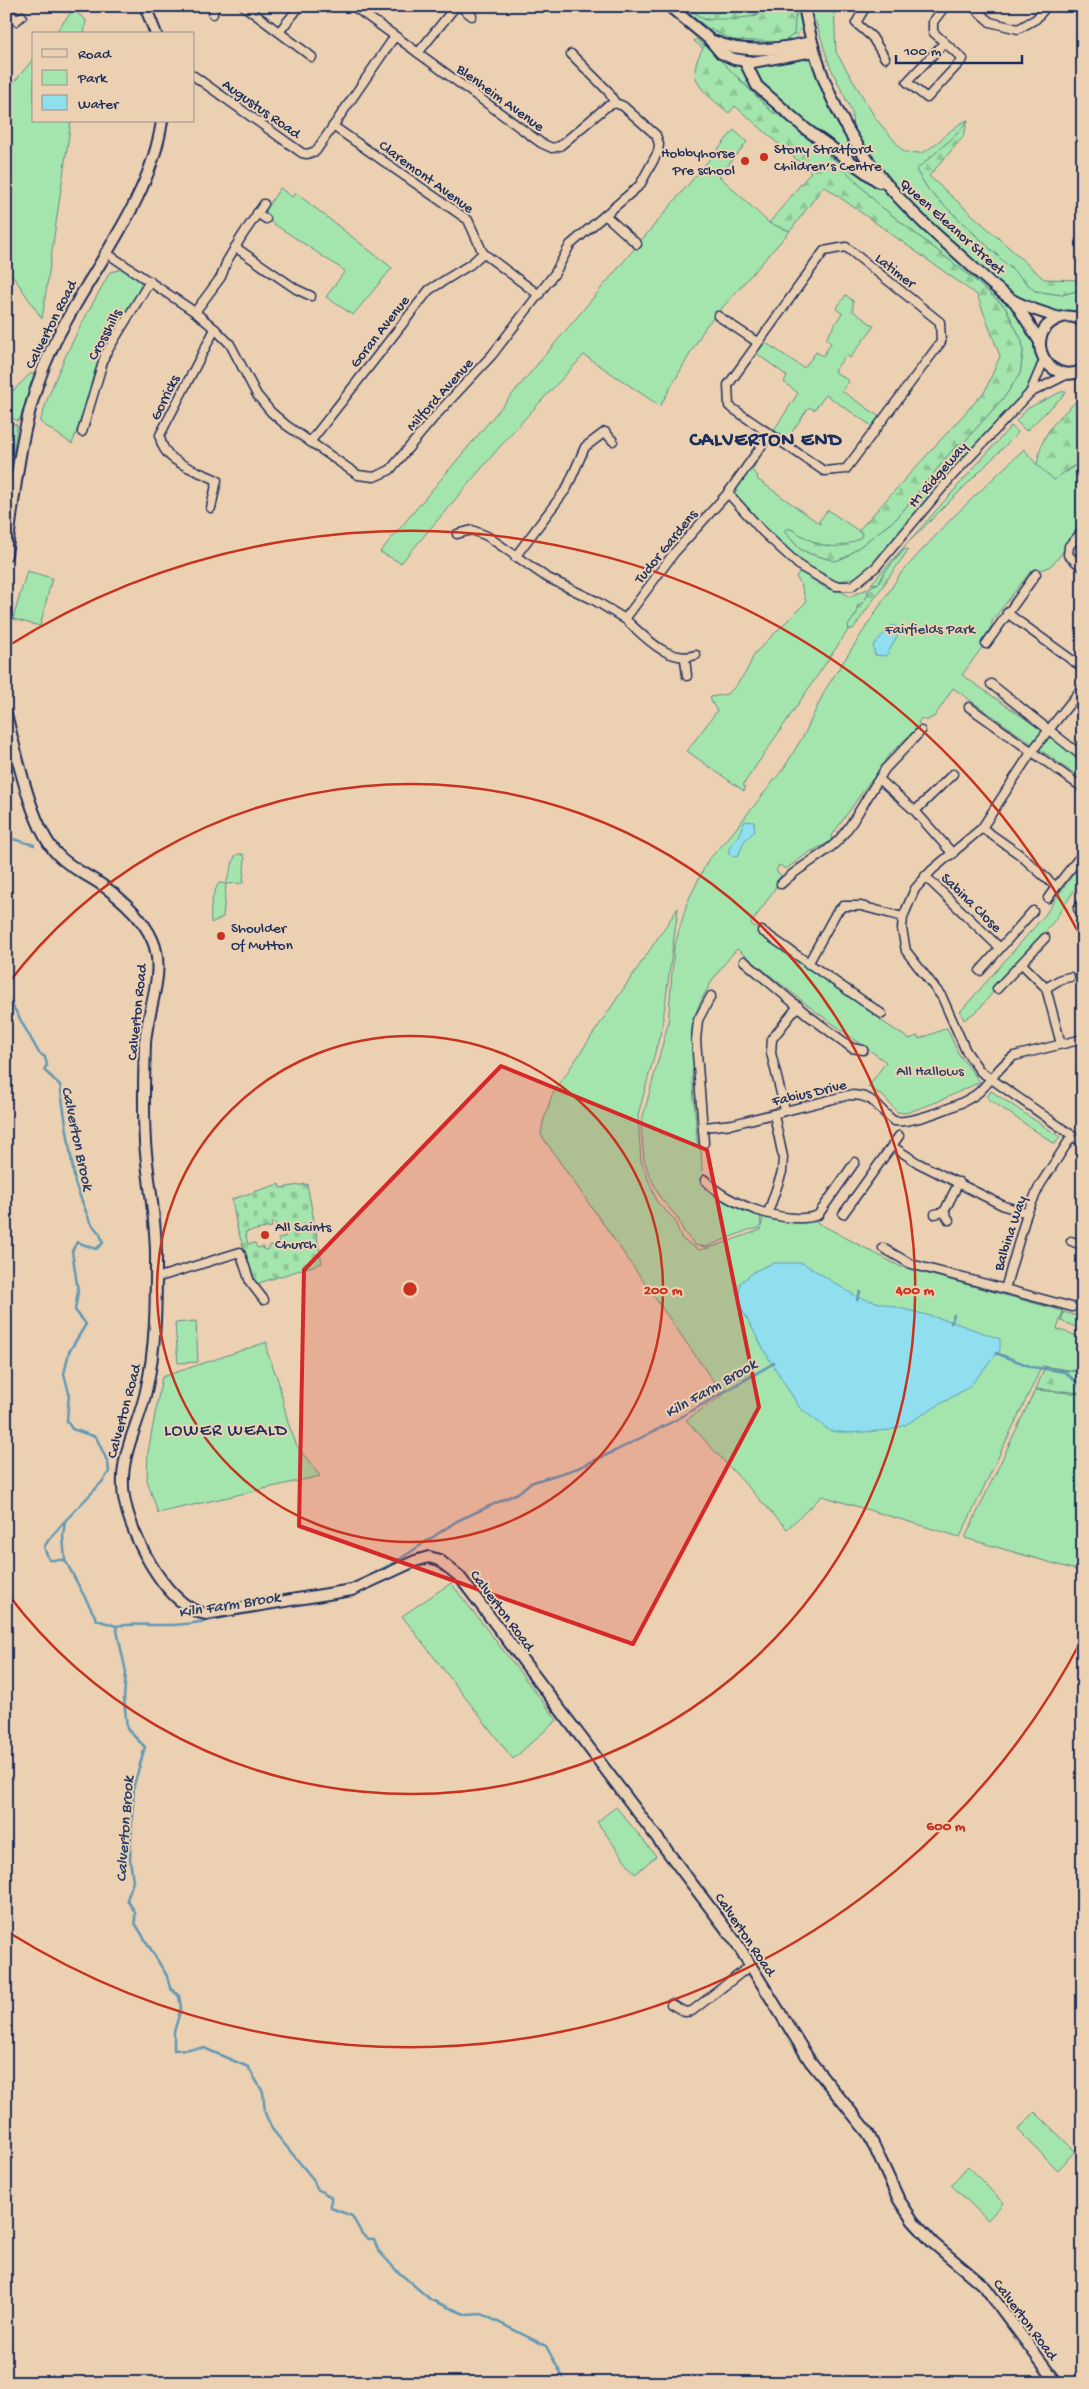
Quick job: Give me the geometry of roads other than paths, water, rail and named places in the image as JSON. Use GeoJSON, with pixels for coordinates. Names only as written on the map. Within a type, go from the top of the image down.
{"type":"FeatureCollection","features":[{"type":"Feature","properties":{"kind":"street"},"geometry":{"type":"LineString","coordinates":[[145,6],[155,32]]}},
{"type":"Feature","properties":{"kind":"street"},"geometry":{"type":"LineString","coordinates":[[244,6],[312,57]]}},
{"type":"Feature","properties":{"kind":"street"},"geometry":{"type":"LineString","coordinates":[[280,32],[300,6]]}},
{"type":"Feature","properties":{"kind":"street"},"geometry":{"type":"LineString","coordinates":[[418,53],[457,6],[472,16]]}},
{"type":"Feature","properties":{"kind":"street"},"geometry":{"type":"LineString","coordinates":[[669,6],[710,39],[721,53],[745,62],[813,46]]}},
{"type":"Feature","properties":{"kind":"street","name":"Queen Eleanor Street"},"geometry":{"type":"LineString","coordinates":[[804,6],[823,80],[843,123],[868,161],[888,188],[930,230],[1015,302],[1040,342],[1044,360]]}},
{"type":"Feature","properties":{"kind":"street"},"geometry":{"type":"LineString","coordinates":[[866,6],[856,23],[872,37],[885,58]]}},
{"type":"Feature","properties":{"kind":"street"},"geometry":{"type":"LineString","coordinates":[[944,43],[907,82],[927,98],[963,59],[933,32],[933,22],[945,6]]}},
{"type":"Feature","properties":{"kind":"street"},"geometry":{"type":"LineString","coordinates":[[972,6],[990,22],[1018,29],[1036,19],[1047,6]]}},
{"type":"Feature","properties":{"kind":"street","name":"Blenheim Avenue"},"geometry":{"type":"LineString","coordinates":[[357,7],[541,143],[552,148],[560,146],[606,107],[615,103]]}},
{"type":"Feature","properties":{"kind":"street"},"geometry":{"type":"LineString","coordinates":[[6,8],[16,21]]}},
{"type":"Feature","properties":{"kind":"street","name":"Augustus Road"},"geometry":{"type":"LineString","coordinates":[[195,77],[302,153],[308,154],[316,151],[395,36]]}},
{"type":"Feature","properties":{"kind":"street"},"geometry":{"type":"LineString","coordinates":[[710,39],[729,47],[755,50],[813,46]]}},
{"type":"Feature","properties":{"kind":"street","name":"Milford Avenue"},"geometry":{"type":"LineString","coordinates":[[106,252],[195,312],[215,329],[230,344],[257,394],[271,412],[358,475],[374,477],[390,470],[437,414],[492,355],[555,273],[570,245],[640,185],[658,152],[659,144],[656,135],[623,106],[615,103],[608,91],[571,54]]}},
{"type":"Feature","properties":{"kind":"street"},"geometry":{"type":"LineString","coordinates":[[745,62],[758,86],[822,141],[888,188]]}},
{"type":"Feature","properties":{"kind":"street","name":"Calverton Road"},"geometry":{"type":"LineString","coordinates":[[6,554],[22,440],[31,402],[52,348],[146,181],[162,122]]}},
{"type":"Feature","properties":{"kind":"street","name":"Claremont Avenue"},"geometry":{"type":"LineString","coordinates":[[333,126],[468,220],[474,228],[483,253]]}},
{"type":"Feature","properties":{"kind":"street"},"geometry":{"type":"LineString","coordinates":[[195,312],[221,277],[235,247],[264,204]]}},
{"type":"Feature","properties":{"kind":"street"},"geometry":{"type":"LineString","coordinates":[[257,213],[266,219]]}},
{"type":"Feature","properties":{"kind":"street"},"geometry":{"type":"LineString","coordinates":[[605,215],[637,244]]}},
{"type":"Feature","properties":{"kind":"street"},"geometry":{"type":"LineString","coordinates":[[235,247],[296,290],[311,296]]}},
{"type":"Feature","properties":{"kind":"street","name":"Latimer"},"geometry":{"type":"LineString","coordinates":[[846,248],[940,322],[941,342],[846,469],[824,471],[729,406],[728,385],[757,342],[824,250],[846,248]]}},
{"type":"Feature","properties":{"kind":"street"},"geometry":{"type":"LineString","coordinates":[[483,253],[539,295]]}},
{"type":"Feature","properties":{"kind":"street","name":"Goran Avenue"},"geometry":{"type":"LineString","coordinates":[[310,442],[429,290],[471,264],[483,253]]}},
{"type":"Feature","properties":{"kind":"street","name":"Crosshills"},"geometry":{"type":"LineString","coordinates":[[82,432],[105,355],[150,281]]}},
{"type":"Feature","properties":{"kind":"street","name":"Queen Eleanor Street"},"geometry":{"type":"LineString","coordinates":[[1015,302],[1059,318],[1080,317]]}},
{"type":"Feature","properties":{"kind":"street"},"geometry":{"type":"LineString","coordinates":[[718,316],[757,342]]}},
{"type":"Feature","properties":{"kind":"street"},"geometry":{"type":"LineString","coordinates":[[1040,342],[1046,327],[1059,318]]}},
{"type":"Feature","properties":{"kind":"street","name":"Gorricks"},"geometry":{"type":"LineString","coordinates":[[211,508],[217,480],[168,456],[160,446],[160,435],[215,329]]}},
{"type":"Feature","properties":{"kind":"street"},"geometry":{"type":"LineString","coordinates":[[1044,360],[1052,368],[1068,374],[1082,372]]}},
{"type":"Feature","properties":{"kind":"street","name":"H1 Ridgeway"},"geometry":{"type":"LineString","coordinates":[[728,493],[763,532],[801,567],[835,586],[847,587],[867,575],[953,475],[1030,393],[1044,360]]}},
{"type":"Feature","properties":{"kind":"street","name":"H1 Ridgeway"},"geometry":{"type":"LineString","coordinates":[[1030,393],[1068,374]]}},
{"type":"Feature","properties":{"kind":"street"},"geometry":{"type":"LineString","coordinates":[[515,557],[567,488],[585,446],[605,432],[613,441]]}},
{"type":"Feature","properties":{"kind":"street","name":"Tudor Gardens"},"geometry":{"type":"LineString","coordinates":[[625,619],[674,553],[728,493],[770,434]]}},
{"type":"Feature","properties":{"kind":"street"},"geometry":{"type":"LineString","coordinates":[[457,534],[472,530],[487,536],[546,577],[594,600],[625,619],[642,635],[671,656],[685,658],[696,655]]}},
{"type":"Feature","properties":{"kind":"street"},"geometry":{"type":"LineString","coordinates":[[1083,531],[1069,546],[1068,555],[1083,568]]}},
{"type":"Feature","properties":{"kind":"street"},"geometry":{"type":"LineString","coordinates":[[986,644],[1036,574]]}},
{"type":"Feature","properties":{"kind":"street"},"geometry":{"type":"LineString","coordinates":[[1008,612],[1083,668]]}},
{"type":"Feature","properties":{"kind":"street"},"geometry":{"type":"LineString","coordinates":[[685,658],[687,676]]}},
{"type":"Feature","properties":{"kind":"street"},"geometry":{"type":"LineString","coordinates":[[991,684],[1083,758]]}},
{"type":"Feature","properties":{"kind":"street"},"geometry":{"type":"LineString","coordinates":[[1083,687],[1050,732],[1032,751],[982,828],[925,876],[915,889],[903,917],[903,941],[906,951],[942,997],[966,1051],[980,1071],[990,1080],[1083,1143]]}},
{"type":"Feature","properties":{"kind":"street"},"geometry":{"type":"LineString","coordinates":[[969,707],[1083,788]]}},
{"type":"Feature","properties":{"kind":"street","name":"Calverton Road"},"geometry":{"type":"LineString","coordinates":[[6,714],[25,784],[44,834],[55,852],[70,867],[101,884],[130,907],[152,938],[156,950],[157,970],[145,1040],[144,1098],[145,1143],[155,1235],[156,1278],[152,1360],[146,1393],[129,1438],[122,1487],[125,1506],[148,1559],[163,1581],[194,1612],[206,1614],[352,1590],[415,1560],[430,1558],[439,1560],[459,1576],[664,1846],[751,1965],[810,2061],[868,2133],[899,2200],[913,2221],[933,2243],[984,2288],[1057,2383]]}},
{"type":"Feature","properties":{"kind":"street"},"geometry":{"type":"LineString","coordinates":[[781,884],[794,871],[832,846],[841,836],[885,769],[921,731]]}},
{"type":"Feature","properties":{"kind":"street"},"geometry":{"type":"LineString","coordinates":[[915,811],[952,774]]}},
{"type":"Feature","properties":{"kind":"street"},"geometry":{"type":"LineString","coordinates":[[879,779],[915,811],[953,854]]}},
{"type":"Feature","properties":{"kind":"street"},"geometry":{"type":"LineString","coordinates":[[982,828],[1019,854],[1056,888]]}},
{"type":"Feature","properties":{"kind":"street"},"geometry":{"type":"LineString","coordinates":[[1048,898],[1083,853]]}},
{"type":"Feature","properties":{"kind":"street","name":"Sabina Close"},"geometry":{"type":"LineString","coordinates":[[925,876],[1000,948]]}},
{"type":"Feature","properties":{"kind":"street"},"geometry":{"type":"LineString","coordinates":[[1078,909],[1083,902]]}},
{"type":"Feature","properties":{"kind":"street"},"geometry":{"type":"LineString","coordinates":[[808,964],[836,913],[844,906],[861,906],[903,917]]}},
{"type":"Feature","properties":{"kind":"street","name":"Sabina Close"},"geometry":{"type":"LineString","coordinates":[[980,971],[1033,911]]}},
{"type":"Feature","properties":{"kind":"street"},"geometry":{"type":"LineString","coordinates":[[762,931],[882,1014]]}},
{"type":"Feature","properties":{"kind":"street"},"geometry":{"type":"LineString","coordinates":[[997,989],[1045,938]]}},
{"type":"Feature","properties":{"kind":"street"},"geometry":{"type":"LineString","coordinates":[[744,961],[852,1048],[863,1050]]}},
{"type":"Feature","properties":{"kind":"street"},"geometry":{"type":"LineString","coordinates":[[1022,964],[1046,988],[1061,1044]]}},
{"type":"Feature","properties":{"kind":"street"},"geometry":{"type":"LineString","coordinates":[[1046,988],[1061,979],[1070,978]]}},
{"type":"Feature","properties":{"kind":"street"},"geometry":{"type":"LineString","coordinates":[[704,1144],[696,1040],[698,1020],[711,996]]}},
{"type":"Feature","properties":{"kind":"street"},"geometry":{"type":"LineString","coordinates":[[785,1110],[772,1053],[772,1039],[798,1006]]}},
{"type":"Feature","properties":{"kind":"street"},"geometry":{"type":"LineString","coordinates":[[990,1080],[1005,1062],[1014,1056],[1083,1039]]}},
{"type":"Feature","properties":{"kind":"street","name":"Fabius Drive"},"geometry":{"type":"LineString","coordinates":[[704,1127],[733,1124],[849,1095],[862,1095],[872,1100],[894,1121],[901,1122],[966,1099],[980,1092],[990,1080]]}},
{"type":"Feature","properties":{"kind":"street"},"geometry":{"type":"LineString","coordinates":[[768,1213],[782,1172],[783,1157],[774,1114]]}},
{"type":"Feature","properties":{"kind":"street"},"geometry":{"type":"LineString","coordinates":[[843,1214],[899,1136]]}},
{"type":"Feature","properties":{"kind":"street","name":"Balbina Way"},"geometry":{"type":"LineString","coordinates":[[1005,1289],[1027,1213],[1040,1185],[1072,1136]]}},
{"type":"Feature","properties":{"kind":"street"},"geometry":{"type":"LineString","coordinates":[[892,1146],[918,1163],[1004,1206],[1027,1213]]}},
{"type":"Feature","properties":{"kind":"street"},"geometry":{"type":"LineString","coordinates":[[705,1180],[714,1190],[768,1213],[787,1218],[812,1218],[818,1215],[855,1162]]}},
{"type":"Feature","properties":{"kind":"street"},"geometry":{"type":"LineString","coordinates":[[944,1212],[959,1182]]}},
{"type":"Feature","properties":{"kind":"street"},"geometry":{"type":"LineString","coordinates":[[935,1214],[944,1212]]}},
{"type":"Feature","properties":{"kind":"street"},"geometry":{"type":"LineString","coordinates":[[944,1212],[948,1220]]}},
{"type":"Feature","properties":{"kind":"street"},"geometry":{"type":"LineString","coordinates":[[1071,1241],[1083,1246]]}},
{"type":"Feature","properties":{"kind":"street","name":"Balbina Way"},"geometry":{"type":"LineString","coordinates":[[883,1248],[911,1264],[1072,1307]]}},
{"type":"Feature","properties":{"kind":"street"},"geometry":{"type":"LineString","coordinates":[[156,1278],[240,1252],[250,1282],[264,1300]]}},
{"type":"Feature","properties":{"kind":"street"},"geometry":{"type":"LineString","coordinates":[[671,2004],[685,2012],[692,2011],[751,1965]]}},
{"type":"Feature","properties":{"kind":"water"},"geometry":{"type":"Polygon","coordinates":[[[892,625],[897,627],[899,633],[886,656],[875,655],[873,646],[892,625]]]}},
{"type":"Feature","properties":{"kind":"water"},"geometry":{"type":"Polygon","coordinates":[[[745,821],[754,822],[755,831],[745,840],[738,856],[734,857],[729,854],[729,848],[738,836],[745,821]]]}},
{"type":"Feature","properties":{"kind":"water"},"geometry":{"type":"Polygon","coordinates":[[[773,1263],[803,1263],[857,1297],[950,1321],[1000,1339],[1000,1350],[969,1387],[905,1425],[890,1430],[850,1433],[830,1431],[800,1408],[769,1359],[739,1304],[740,1283],[755,1271],[773,1263]]]}},
{"type":"Feature","properties":{"kind":"waterway","name":"Calverton Brook"},"geometry":{"type":"LineString","coordinates":[[6,837],[34,845]]}},
{"type":"Feature","properties":{"kind":"waterway","name":"Calverton Brook"},"geometry":{"type":"LineString","coordinates":[[6,994],[39,1053],[45,1057],[47,1065],[44,1070],[60,1085],[75,1183],[90,1222],[100,1234],[103,1243],[96,1249],[77,1242],[72,1251],[78,1291],[75,1310],[86,1324],[69,1352],[64,1374],[69,1393],[67,1421],[72,1429],[96,1437],[108,1463],[109,1472],[65,1521],[63,1536],[65,1560],[97,1620],[116,1626],[126,1672],[124,1698],[127,1729],[145,1747],[134,1785],[130,1859],[133,1881],[127,1900],[135,1912],[135,1923],[167,1976],[170,1988],[179,1996],[181,2008],[174,2032],[174,2050],[204,2048],[248,2067],[263,2092],[265,2113],[272,2129],[313,2179],[317,2189],[331,2197],[331,2208],[352,2216],[362,2234],[369,2239],[374,2239],[378,2250],[396,2270],[431,2300],[467,2315],[482,2314],[546,2346],[566,2383]]}},
{"type":"Feature","properties":{"kind":"waterway"},"geometry":{"type":"LineString","coordinates":[[857,1300],[860,1292]]}},
{"type":"Feature","properties":{"kind":"waterway"},"geometry":{"type":"LineString","coordinates":[[951,1323],[954,1315]]}},
{"type":"Feature","properties":{"kind":"waterway","name":"Kiln Farm Brook"},"geometry":{"type":"LineString","coordinates":[[996,1353],[1032,1367],[1065,1372],[1083,1388]]}},
{"type":"Feature","properties":{"kind":"waterway","name":"Kiln Farm Brook"},"geometry":{"type":"LineString","coordinates":[[357,1582],[397,1561],[457,1521],[518,1493],[530,1483],[578,1468],[615,1451],[674,1421],[774,1363]]}},
{"type":"Feature","properties":{"kind":"waterway"},"geometry":{"type":"LineString","coordinates":[[64,1522],[44,1547],[49,1560],[65,1560]]}},
{"type":"Feature","properties":{"kind":"waterway","name":"Kiln Farm Brook"},"geometry":{"type":"LineString","coordinates":[[116,1626],[191,1623],[245,1613]]}},
{"type":"Feature","properties":{"kind":"place","name":"Stony Stratford Children’s Centre"},"geometry":{"type":"Point","coordinates":[764,157]}},
{"type":"Feature","properties":{"kind":"place","name":"Hobbyhorse Pre school"},"geometry":{"type":"Point","coordinates":[745,161]}},
{"type":"Feature","properties":{"kind":"place","name":"Shoulder Of Mutton"},"geometry":{"type":"Point","coordinates":[221,936]}},
{"type":"Feature","properties":{"kind":"place","name":"All Saints Church"},"geometry":{"type":"Point","coordinates":[265,1235]}},
{"type":"Feature","properties":{"kind":"district","name":"CALVERTON END"},"geometry":{"type":"Point","coordinates":[766,438]}},
{"type":"Feature","properties":{"kind":"district","name":"LOWER WEALD"},"geometry":{"type":"Point","coordinates":[226,1429]}},
{"type":"Feature","properties":{"kind":"park label","name":"Fairfields Park"},"geometry":{"type":"Point","coordinates":[930,628]}},
{"type":"Feature","properties":{"kind":"park label","name":"All Hallows"},"geometry":{"type":"Point","coordinates":[930,1070]}}]}
